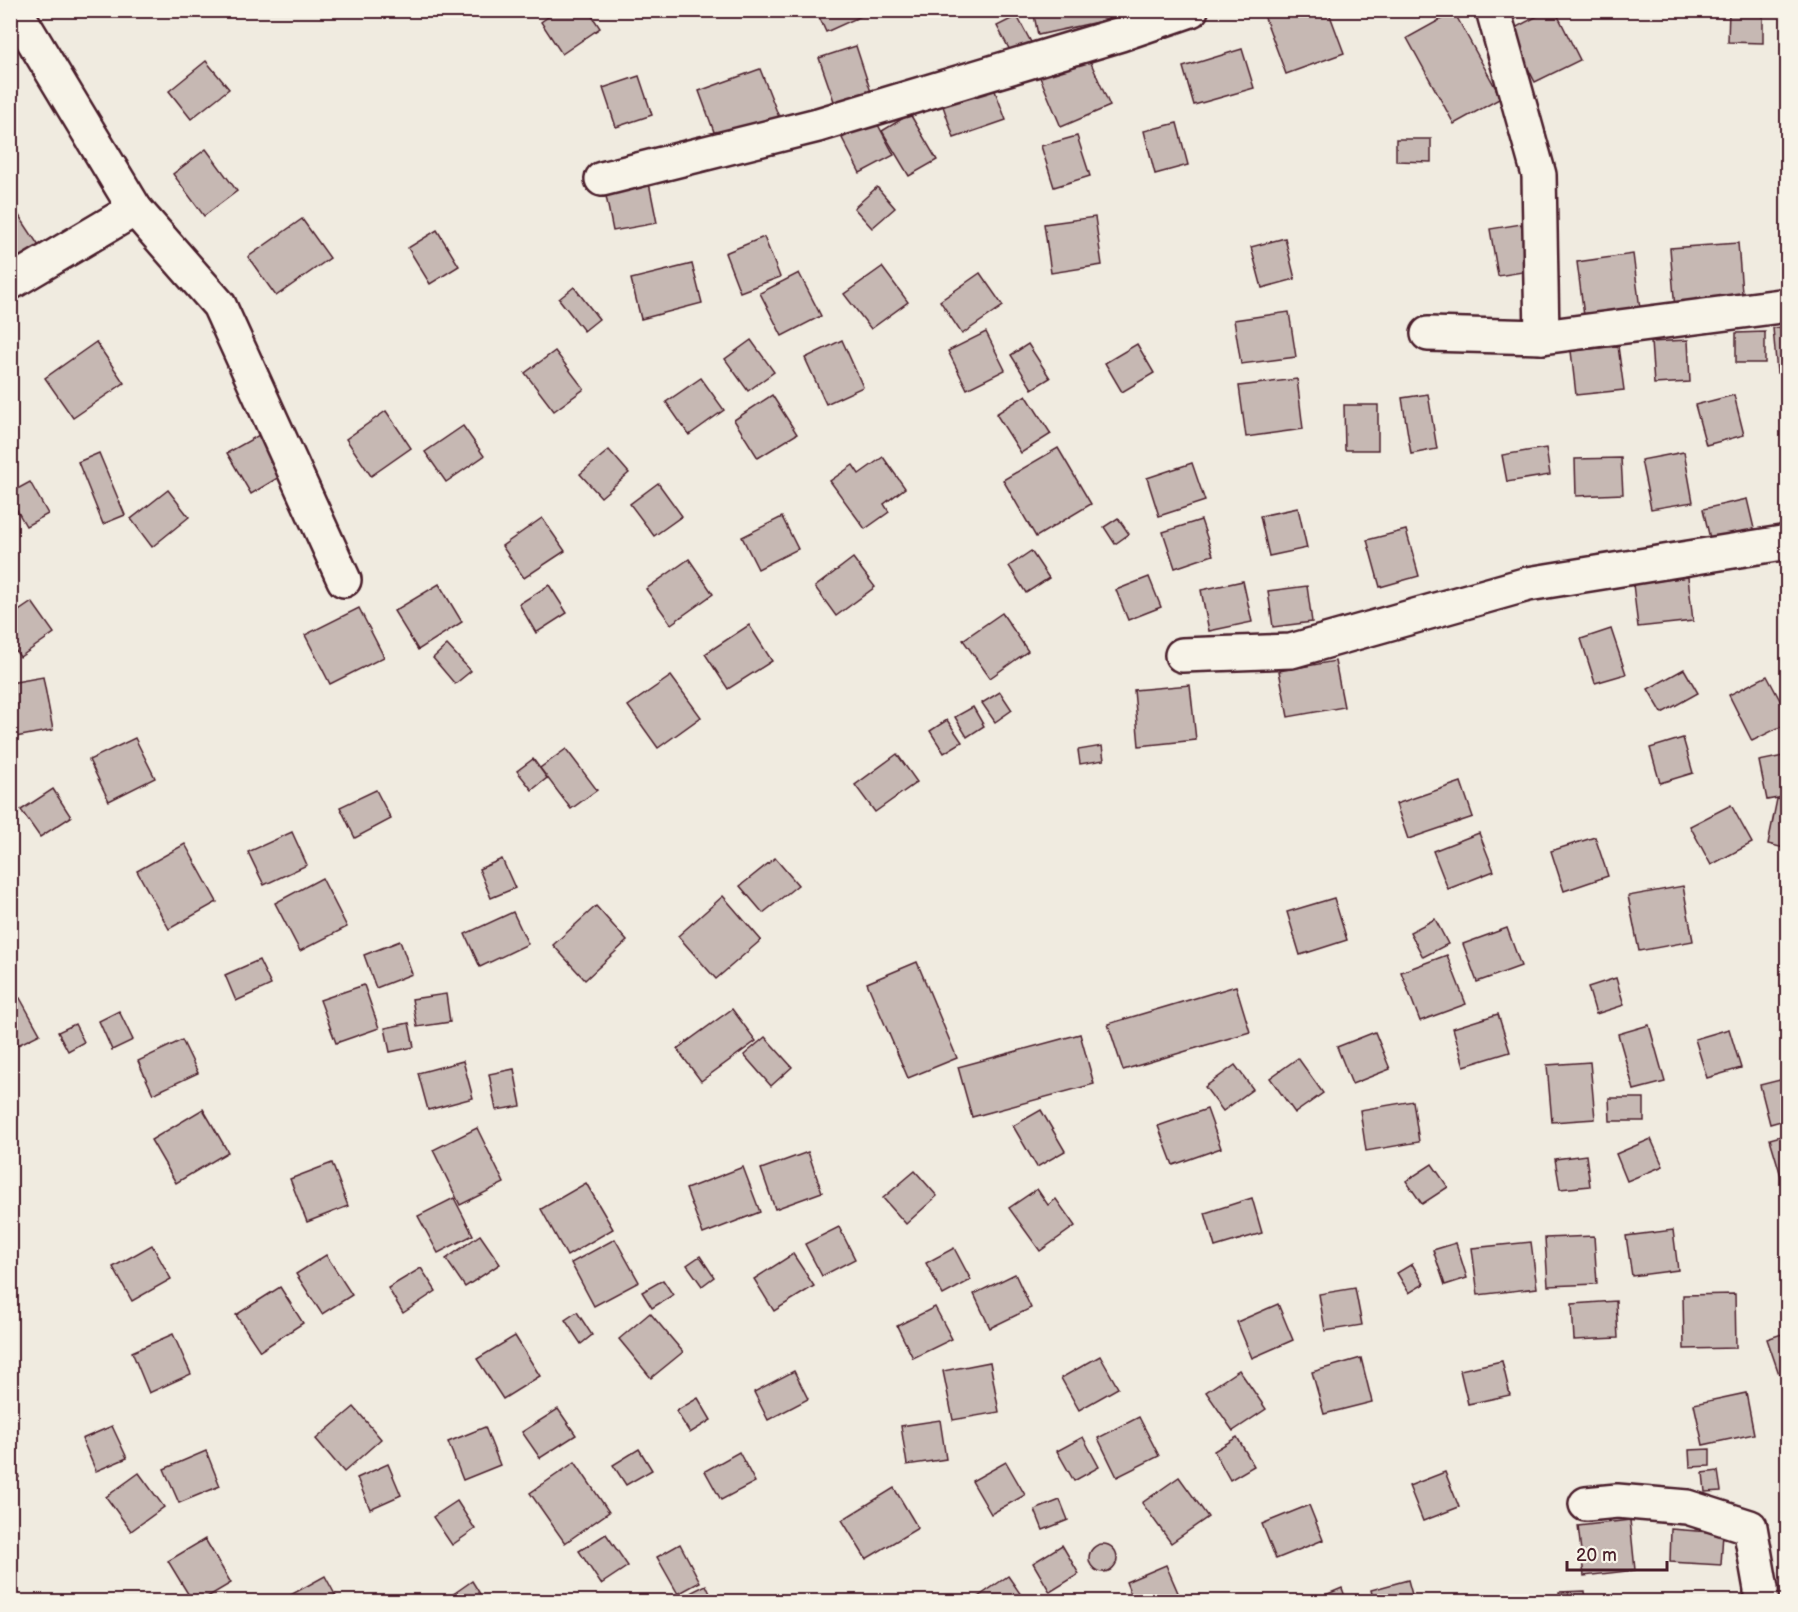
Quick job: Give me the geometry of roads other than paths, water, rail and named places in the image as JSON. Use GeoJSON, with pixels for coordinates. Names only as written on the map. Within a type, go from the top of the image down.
{"type":"FeatureCollection","features":[{"type":"Feature","properties":{"kind":"street"},"geometry":{"type":"LineString","coordinates":[[15,10],[135,209],[219,305],[344,580]]}},
{"type":"Feature","properties":{"kind":"street"},"geometry":{"type":"LineString","coordinates":[[602,179],[818,125],[1121,34],[1191,10]]}},
{"type":"Feature","properties":{"kind":"street"},"geometry":{"type":"LineString","coordinates":[[1493,10],[1539,175],[1542,337]]}},
{"type":"Feature","properties":{"kind":"street"},"geometry":{"type":"LineString","coordinates":[[10,283],[135,209]]}},
{"type":"Feature","properties":{"kind":"street"},"geometry":{"type":"LineString","coordinates":[[1428,333],[1542,337],[1788,305]]}},
{"type":"Feature","properties":{"kind":"street"},"geometry":{"type":"LineString","coordinates":[[1182,655],[1291,651],[1528,584],[1788,542]]}},
{"type":"Feature","properties":{"kind":"street"},"geometry":{"type":"LineString","coordinates":[[1586,1504],[1617,1501],[1687,1507],[1750,1527],[1761,1589],[1761,1602]]}}]}
